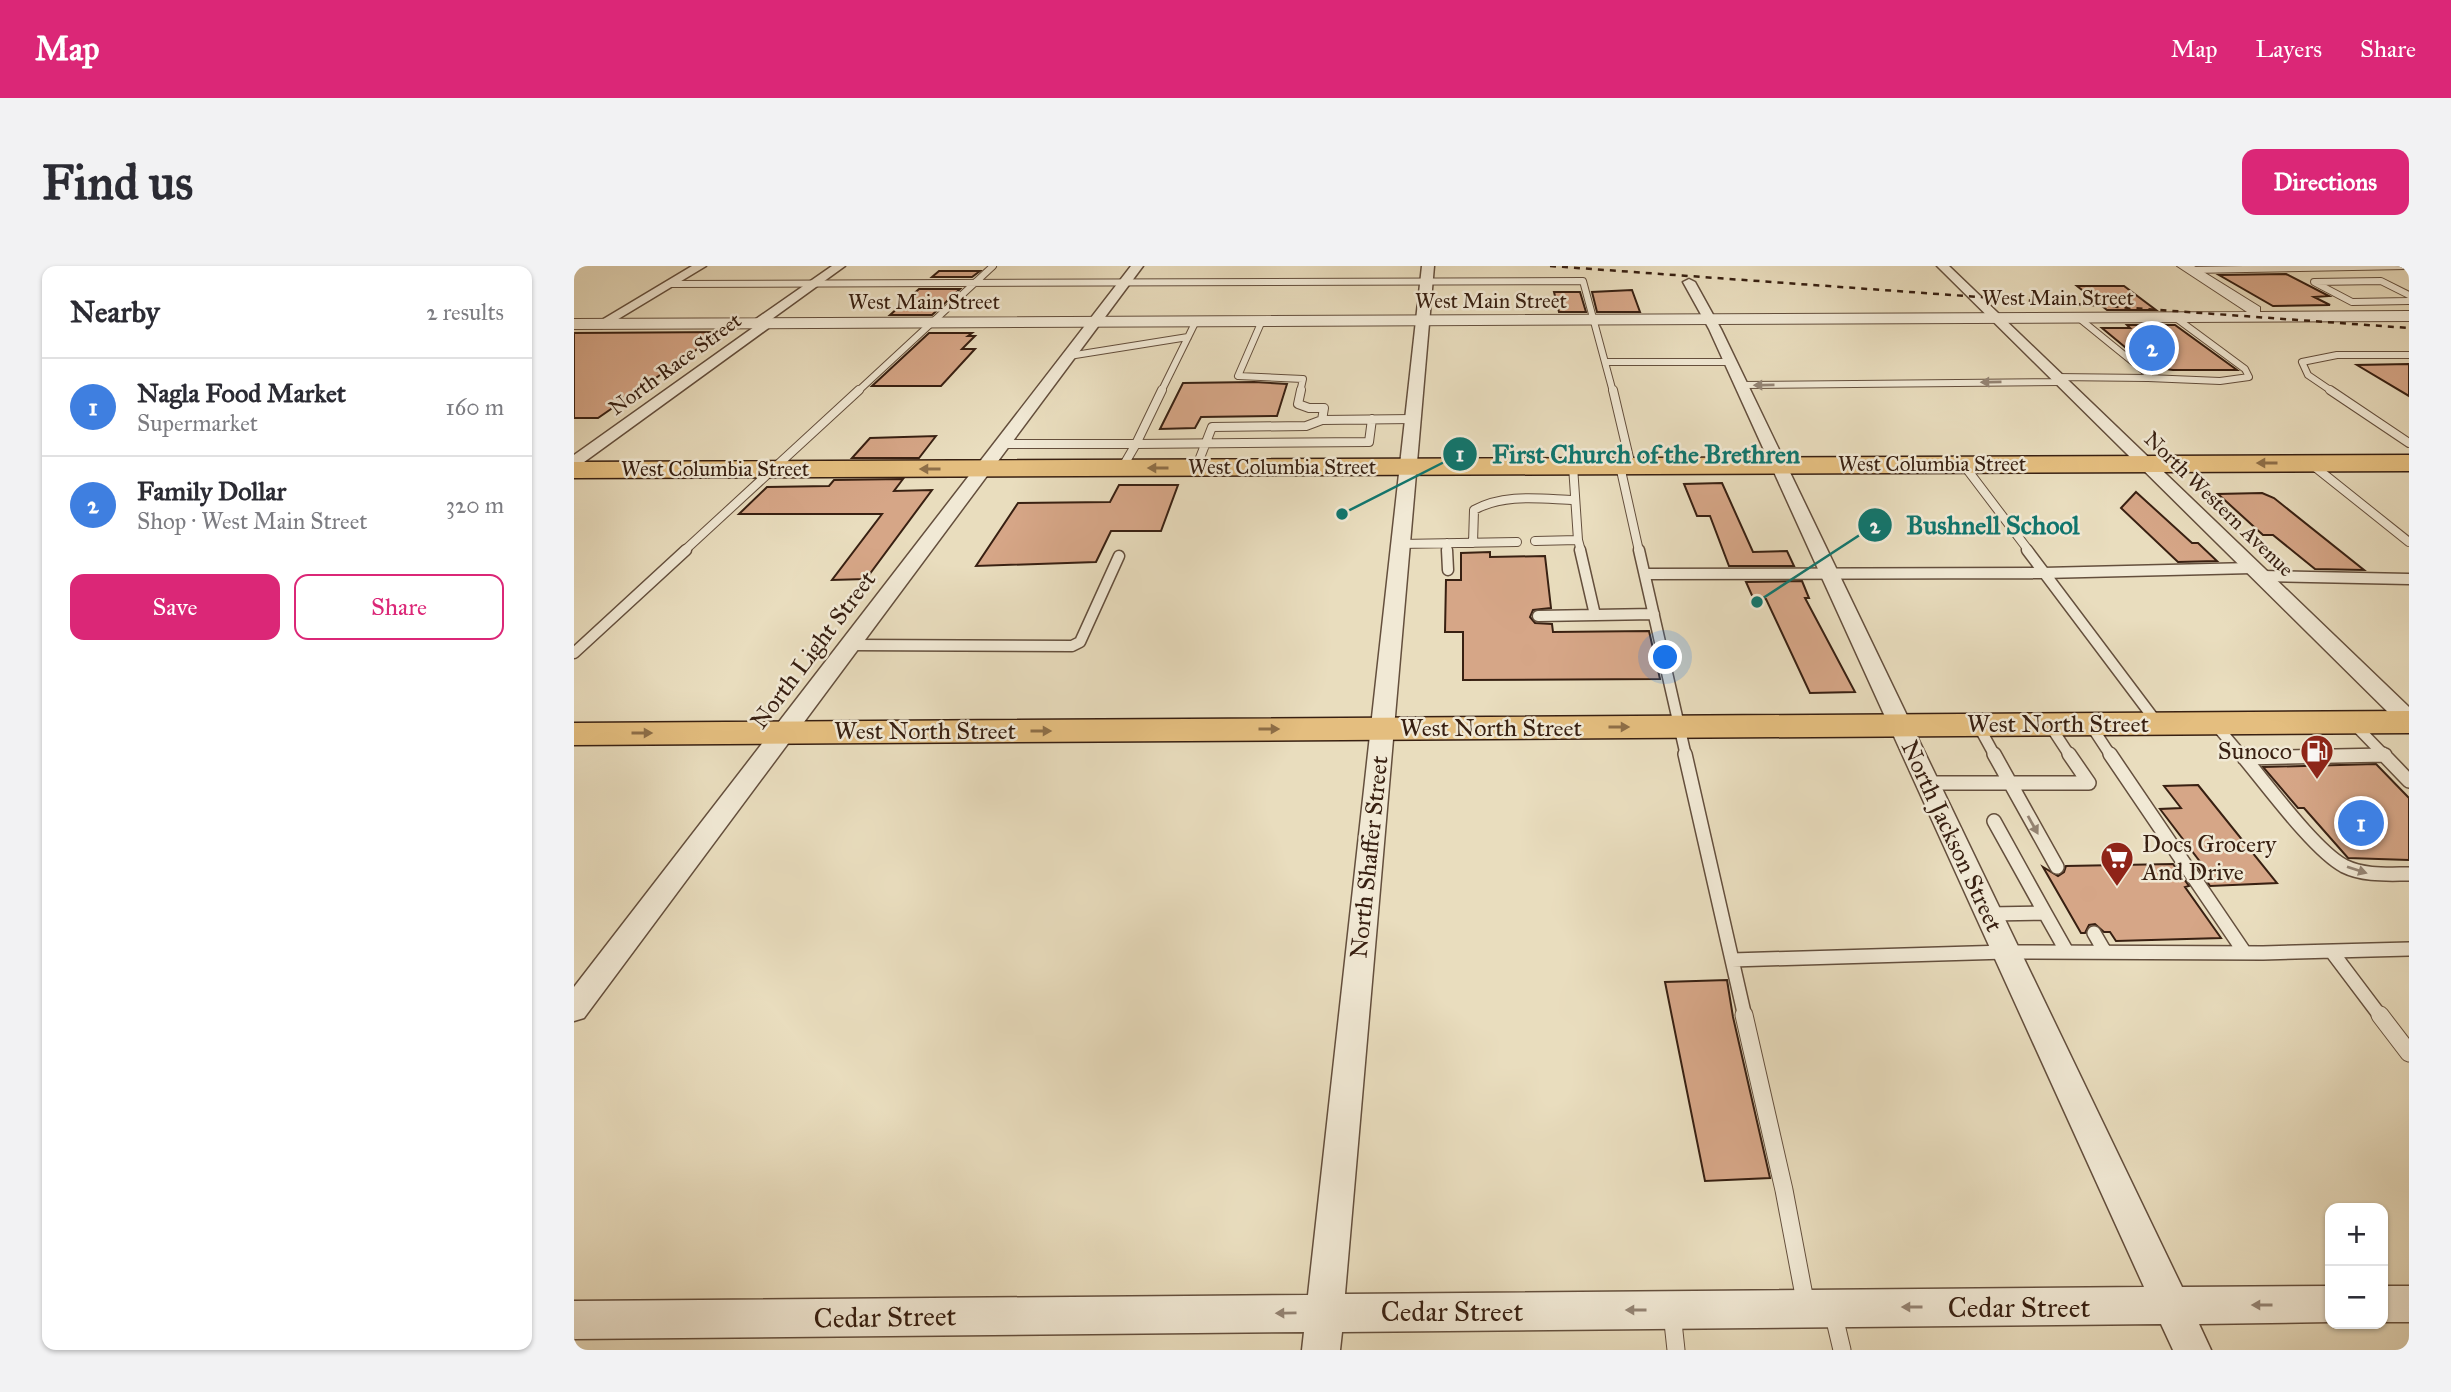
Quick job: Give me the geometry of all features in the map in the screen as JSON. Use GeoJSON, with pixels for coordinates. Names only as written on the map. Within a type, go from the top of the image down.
{"type":"FeatureCollection","features":[{"type":"Feature","properties":{"kind":"main road","name":"West Columbia Street"},"geometry":{"type":"LineString","coordinates":[[574,470],[2310,463],[2409,448]]}},
{"type":"Feature","properties":{"kind":"main road","name":"West North Street"},"geometry":{"type":"LineString","coordinates":[[574,734],[2409,721]]}},
{"type":"Feature","properties":{"kind":"street"},"geometry":{"type":"LineString","coordinates":[[601,324],[700,266]]}},
{"type":"Feature","properties":{"kind":"street","name":"North Race Street"},"geometry":{"type":"LineString","coordinates":[[574,462],[839,266]]}},
{"type":"Feature","properties":{"kind":"street","name":"North Light Street"},"geometry":{"type":"LineString","coordinates":[[574,1009],[1137,266]]}},
{"type":"Feature","properties":{"kind":"street","name":"North Shaffer Street"},"geometry":{"type":"LineString","coordinates":[[1321,1350],[1428,266]]}},
{"type":"Feature","properties":{"kind":"street","name":"North Western Avenue"},"geometry":{"type":"LineString","coordinates":[[1943,266],[2409,721]]}},
{"type":"Feature","properties":{"kind":"street"},"geometry":{"type":"LineString","coordinates":[[2187,268],[2253,310]]}},
{"type":"Feature","properties":{"kind":"street","name":"North Jackson Street"},"geometry":{"type":"LineString","coordinates":[[1689,282],[1711,321],[2192,1350]]}},
{"type":"Feature","properties":{"kind":"street","name":"West Main Street"},"geometry":{"type":"LineString","coordinates":[[574,324],[1094,323],[1192,330],[1261,323],[2409,316]]}},
{"type":"Feature","properties":{"kind":"street","name":"Cedar Street"},"geometry":{"type":"LineString","coordinates":[[574,1320],[2325,1304]]}},
{"type":"Feature","properties":{"kind":"street"},"geometry":{"type":"LineString","coordinates":[[2388,1304],[2409,1304]]}},
{"type":"Feature","properties":{"kind":"lane"},"geometry":{"type":"LineString","coordinates":[[574,653],[928,323],[941,317],[993,266]]}},
{"type":"Feature","properties":{"kind":"lane"},"geometry":{"type":"LineString","coordinates":[[2187,268],[2406,266]]}},
{"type":"Feature","properties":{"kind":"lane"},"geometry":{"type":"LineString","coordinates":[[669,284],[1583,281],[1606,362],[1645,574],[1784,1190],[1820,1308],[1842,1350]]}},
{"type":"Feature","properties":{"kind":"lane"},"geometry":{"type":"LineString","coordinates":[[2409,295],[2381,281],[2314,282],[2352,302],[2409,301]]}},
{"type":"Feature","properties":{"kind":"lane"},"geometry":{"type":"LineString","coordinates":[[1606,362],[1735,373],[2057,379],[2220,380],[2249,377],[2245,369],[2176,318]]}},
{"type":"Feature","properties":{"kind":"lane"},"geometry":{"type":"LineString","coordinates":[[2080,319],[2150,375],[2148,378]]}},
{"type":"Feature","properties":{"kind":"lane"},"geometry":{"type":"LineString","coordinates":[[1261,323],[1238,376],[1303,379],[1298,404],[1309,408],[1324,408],[1322,420]]}},
{"type":"Feature","properties":{"kind":"lane"},"geometry":{"type":"LineString","coordinates":[[1069,356],[1192,330]]}},
{"type":"Feature","properties":{"kind":"lane"},"geometry":{"type":"LineString","coordinates":[[1122,468],[1192,330]]}},
{"type":"Feature","properties":{"kind":"lane"},"geometry":{"type":"LineString","coordinates":[[2409,355],[2322,357],[2302,362],[2308,375],[2409,448]]}},
{"type":"Feature","properties":{"kind":"lane"},"geometry":{"type":"LineString","coordinates":[[1002,444],[1369,442],[1373,419]]}},
{"type":"Feature","properties":{"kind":"lane"},"geometry":{"type":"LineString","coordinates":[[1195,468],[1212,427],[1306,426],[1322,420],[1413,419]]}},
{"type":"Feature","properties":{"kind":"lane"},"geometry":{"type":"LineString","coordinates":[[2310,463],[2409,542]]}},
{"type":"Feature","properties":{"kind":"lane"},"geometry":{"type":"LineString","coordinates":[[1963,464],[2158,724]]}},
{"type":"Feature","properties":{"kind":"lane"},"geometry":{"type":"LineString","coordinates":[[1573,466],[1578,540],[1595,615]]}},
{"type":"Feature","properties":{"kind":"lane"},"geometry":{"type":"LineString","coordinates":[[1473,543],[1474,510],[1484,503],[1498,500],[1575,500]]}},
{"type":"Feature","properties":{"kind":"lane"},"geometry":{"type":"LineString","coordinates":[[1535,541],[1578,540]]}},
{"type":"Feature","properties":{"kind":"lane"},"geometry":{"type":"LineString","coordinates":[[1400,544],[1517,542]]}},
{"type":"Feature","properties":{"kind":"lane"},"geometry":{"type":"LineString","coordinates":[[1447,543],[1448,570]]}},
{"type":"Feature","properties":{"kind":"lane"},"geometry":{"type":"LineString","coordinates":[[850,645],[1072,646],[1080,642],[1119,556]]}},
{"type":"Feature","properties":{"kind":"lane"},"geometry":{"type":"LineString","coordinates":[[1645,574],[2256,572],[2409,579]]}},
{"type":"Feature","properties":{"kind":"lane"},"geometry":{"type":"LineString","coordinates":[[1538,616],[1654,614]]}},
{"type":"Feature","properties":{"kind":"lane"},"geometry":{"type":"LineString","coordinates":[[574,637],[591,637]]}},
{"type":"Feature","properties":{"kind":"lane"},"geometry":{"type":"LineString","coordinates":[[2352,722],[2409,781]]}},
{"type":"Feature","properties":{"kind":"lane"},"geometry":{"type":"LineString","coordinates":[[1927,783],[2089,783],[2049,724]]}},
{"type":"Feature","properties":{"kind":"lane"},"geometry":{"type":"LineString","coordinates":[[2090,724],[2245,953]]}},
{"type":"Feature","properties":{"kind":"lane"},"geometry":{"type":"LineString","coordinates":[[2215,724],[2244,758],[2272,784],[2315,841],[2344,866],[2370,874],[2409,874]]}},
{"type":"Feature","properties":{"kind":"lane"},"geometry":{"type":"LineString","coordinates":[[1978,725],[2057,867]]}},
{"type":"Feature","properties":{"kind":"lane"},"geometry":{"type":"LineString","coordinates":[[2244,758],[2385,755]]}},
{"type":"Feature","properties":{"kind":"lane"},"geometry":{"type":"LineString","coordinates":[[2392,781],[2409,781]]}},
{"type":"Feature","properties":{"kind":"lane"},"geometry":{"type":"LineString","coordinates":[[1994,821],[2067,952]]}},
{"type":"Feature","properties":{"kind":"lane"},"geometry":{"type":"LineString","coordinates":[[1988,914],[2045,913]]}},
{"type":"Feature","properties":{"kind":"lane"},"geometry":{"type":"LineString","coordinates":[[2094,933],[2105,952]]}},
{"type":"Feature","properties":{"kind":"lane"},"geometry":{"type":"LineString","coordinates":[[1732,960],[2006,952],[2245,953],[2409,949]]}},
{"type":"Feature","properties":{"kind":"lane"},"geometry":{"type":"LineString","coordinates":[[2332,952],[2409,1053]]}},
{"type":"Feature","properties":{"kind":"lane"},"geometry":{"type":"LineString","coordinates":[[1672,1309],[1676,1350]]}},
{"type":"Feature","properties":{"kind":"building"},"geometry":{"type":"Polygon","coordinates":[[[939,271],[980,271],[972,277],[932,277],[939,271]]]}},
{"type":"Feature","properties":{"kind":"building"},"geometry":{"type":"Polygon","coordinates":[[[2286,274],[2329,296],[2314,297],[2330,305],[2273,306],[2219,275],[2286,274]]]}},
{"type":"Feature","properties":{"kind":"building"},"geometry":{"type":"Polygon","coordinates":[[[2077,286],[2124,286],[2156,310],[2107,310],[2077,286]]]}},
{"type":"Feature","properties":{"kind":"building"},"geometry":{"type":"Polygon","coordinates":[[[919,289],[960,289],[932,315],[890,315],[919,289]]]}},
{"type":"Feature","properties":{"kind":"building"},"geometry":{"type":"Polygon","coordinates":[[[1632,290],[1640,312],[1597,312],[1592,292],[1632,290]]]}},
{"type":"Feature","properties":{"kind":"building"},"geometry":{"type":"Polygon","coordinates":[[[1554,292],[1580,292],[1586,312],[1559,312],[1554,292]]]}},
{"type":"Feature","properties":{"kind":"building"},"geometry":{"type":"Polygon","coordinates":[[[2127,325],[2175,325],[2237,370],[2173,370],[2149,367],[2102,328],[2130,328],[2127,325]]]}},
{"type":"Feature","properties":{"kind":"building"},"geometry":{"type":"Polygon","coordinates":[[[722,332],[598,418],[574,418],[574,333],[722,332]]]}},
{"type":"Feature","properties":{"kind":"building"},"geometry":{"type":"Polygon","coordinates":[[[929,333],[972,333],[968,336],[975,336],[962,349],[975,349],[941,386],[872,386],[929,333]]]}},
{"type":"Feature","properties":{"kind":"building"},"geometry":{"type":"Polygon","coordinates":[[[2409,364],[2409,396],[2357,365],[2409,364]]]}},
{"type":"Feature","properties":{"kind":"building"},"geometry":{"type":"Polygon","coordinates":[[[1183,383],[1287,384],[1277,416],[1201,417],[1195,428],[1160,429],[1183,383]]]}},
{"type":"Feature","properties":{"kind":"building"},"geometry":{"type":"Polygon","coordinates":[[[936,436],[919,458],[852,458],[870,438],[936,436]]]}},
{"type":"Feature","properties":{"kind":"building"},"geometry":{"type":"Polygon","coordinates":[[[903,479],[894,491],[932,490],[866,579],[832,580],[882,514],[739,514],[767,487],[829,486],[834,480],[903,479]]]}},
{"type":"Feature","properties":{"kind":"building"},"geometry":{"type":"Polygon","coordinates":[[[1722,483],[1753,552],[1787,551],[1794,566],[1729,566],[1710,516],[1697,516],[1684,484],[1722,483]]]}},
{"type":"Feature","properties":{"kind":"building"},"geometry":{"type":"Polygon","coordinates":[[[1119,485],[1178,485],[1161,531],[1111,531],[1096,562],[976,566],[1018,503],[1110,502],[1119,485]]]}},
{"type":"Feature","properties":{"kind":"building"},"geometry":{"type":"Polygon","coordinates":[[[2136,492],[2192,543],[2198,543],[2217,561],[2178,562],[2121,508],[2136,492]]]}},
{"type":"Feature","properties":{"kind":"building"},"geometry":{"type":"Polygon","coordinates":[[[2262,493],[2274,498],[2364,570],[2315,569],[2273,535],[2263,535],[2218,494],[2262,493]]]}},
{"type":"Feature","properties":{"kind":"building"},"geometry":{"type":"Polygon","coordinates":[[[1490,552],[1490,557],[1545,556],[1551,608],[1533,610],[1530,617],[1535,623],[1552,624],[1553,632],[1649,631],[1660,679],[1463,680],[1463,632],[1445,632],[1446,580],[1461,580],[1461,553],[1490,552]]]}},
{"type":"Feature","properties":{"kind":"building"},"geometry":{"type":"Polygon","coordinates":[[[1802,581],[1809,598],[1805,598],[1855,692],[1810,693],[1766,599],[1754,600],[1746,582],[1802,581]]]}},
{"type":"Feature","properties":{"kind":"building"},"geometry":{"type":"Polygon","coordinates":[[[2376,764],[2409,798],[2409,860],[2348,858],[2304,808],[2298,808],[2263,767],[2376,764]]]}},
{"type":"Feature","properties":{"kind":"building"},"geometry":{"type":"Polygon","coordinates":[[[2198,785],[2277,883],[2210,886],[2195,863],[2201,863],[2160,809],[2181,808],[2164,786],[2198,785]]]}},
{"type":"Feature","properties":{"kind":"building"},"geometry":{"type":"Polygon","coordinates":[[[2173,864],[2189,886],[2185,887],[2221,938],[2116,941],[2110,932],[2104,932],[2095,924],[2089,925],[2085,933],[2081,933],[2043,867],[2058,876],[2064,872],[2066,866],[2173,864]]]}},
{"type":"Feature","properties":{"kind":"building"},"geometry":{"type":"Polygon","coordinates":[[[1727,980],[1770,1178],[1705,1181],[1665,982],[1727,980]]]}},
{"type":"Feature","properties":{"kind":"railway"},"geometry":{"type":"LineString","coordinates":[[1550,266],[2409,328]]}},
{"type":"Feature","properties":{"kind":"place","name":"Family Dollar"},"geometry":{"type":"Point","coordinates":[2152,348]}},
{"type":"Feature","properties":{"kind":"place","name":"First Church of the Brethren"},"geometry":{"type":"Point","coordinates":[1342,514]}},
{"type":"Feature","properties":{"kind":"place","name":"Bushnell School"},"geometry":{"type":"Point","coordinates":[1757,602]}},
{"type":"Feature","properties":{"kind":"place","name":"Sunoco"},"geometry":{"type":"Point","coordinates":[2317,781]}},
{"type":"Feature","properties":{"kind":"place","name":"Nagla Food Market"},"geometry":{"type":"Point","coordinates":[2361,823]}},
{"type":"Feature","properties":{"kind":"place","name":"Docs Grocery And Drive"},"geometry":{"type":"Point","coordinates":[2117,888]}}]}
